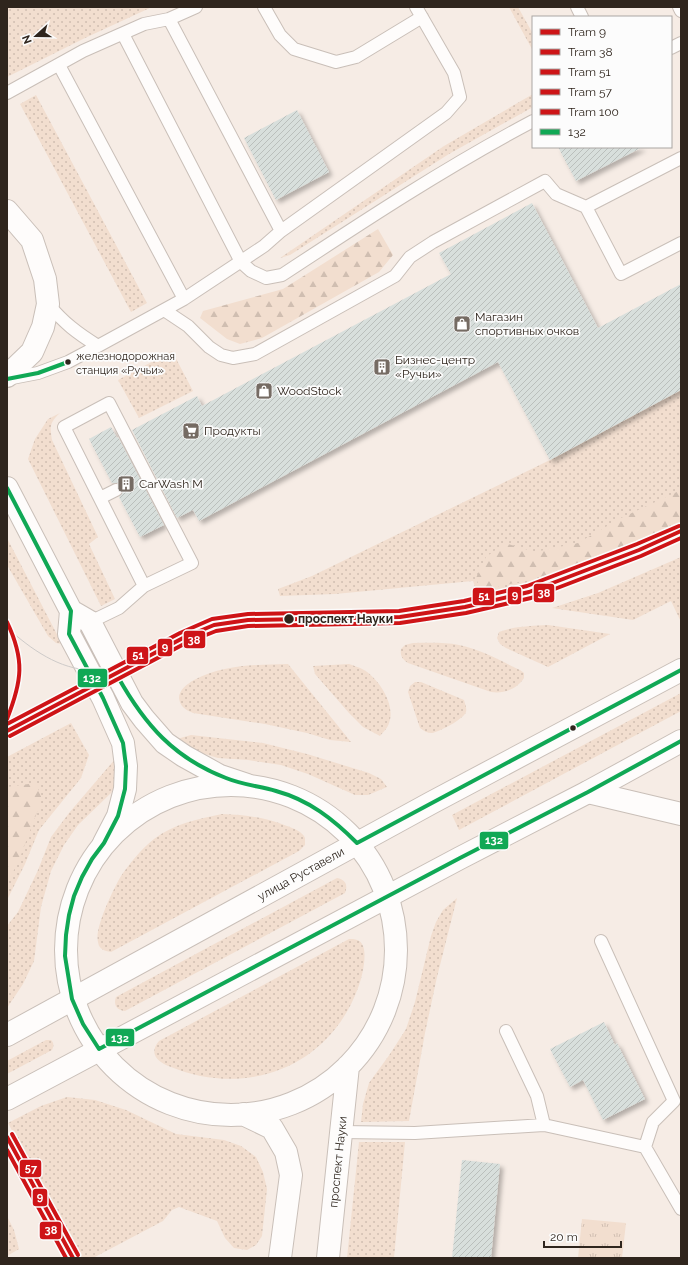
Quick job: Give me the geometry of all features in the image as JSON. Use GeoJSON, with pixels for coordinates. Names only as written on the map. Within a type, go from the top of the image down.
{"type":"FeatureCollection","features":[{"type":"Feature","properties":{"kind":"main road"},"geometry":{"type":"LineString","coordinates":[[7,211],[32,240],[45,280],[48,304],[43,327],[32,352],[7,376]]}},
{"type":"Feature","properties":{"kind":"main road"},"geometry":{"type":"LineString","coordinates":[[7,488],[71,611],[90,622],[132,703],[144,720],[165,743],[184,756],[220,776],[247,785],[278,791],[308,804],[334,821],[357,843],[375,869],[387,897],[393,919],[396,942],[392,987],[385,1009],[375,1030],[363,1049],[348,1066],[333,1079],[300,1100],[263,1112],[223,1115],[182,1108],[145,1091],[128,1079],[99,1050],[83,1024],[72,1000],[66,956],[66,935],[74,896],[82,877],[92,859],[104,843],[123,824],[145,808],[169,796],[194,788],[221,785],[247,785]]}},
{"type":"Feature","properties":{"kind":"main road"},"geometry":{"type":"LineString","coordinates":[[71,611],[69,634],[123,743],[126,766],[125,789],[118,816],[104,843]]}},
{"type":"Feature","properties":{"kind":"main road","name":"улица Руставели"},"geometry":{"type":"LineString","coordinates":[[7,1035],[357,843],[681,670]]}},
{"type":"Feature","properties":{"kind":"main road"},"geometry":{"type":"LineString","coordinates":[[7,1099],[588,792],[681,741]]}},
{"type":"Feature","properties":{"kind":"main road"},"geometry":{"type":"LineString","coordinates":[[588,792],[681,814]]}},
{"type":"Feature","properties":{"kind":"main road","name":"проспект Науки"},"geometry":{"type":"LineString","coordinates":[[328,1258],[348,1066]]}},
{"type":"Feature","properties":{"kind":"main road"},"geometry":{"type":"LineString","coordinates":[[243,1114],[272,1128],[286,1152],[290,1174],[280,1258]]}},
{"type":"Feature","properties":{"kind":"lane"},"geometry":{"type":"LineString","coordinates":[[7,93],[83,51],[144,24],[169,19],[196,7]]}},
{"type":"Feature","properties":{"kind":"lane"},"geometry":{"type":"LineString","coordinates":[[7,379],[38,373],[68,362],[184,300],[264,246],[281,231],[446,113],[460,97],[454,73],[419,12],[356,57],[336,62],[294,49],[280,36],[264,7]]}},
{"type":"Feature","properties":{"kind":"lane"},"geometry":{"type":"LineString","coordinates":[[576,7],[581,16]]}},
{"type":"Feature","properties":{"kind":"lane"},"geometry":{"type":"LineString","coordinates":[[679,7],[681,11]]}},
{"type":"Feature","properties":{"kind":"lane"},"geometry":{"type":"LineString","coordinates":[[169,19],[281,231]]}},
{"type":"Feature","properties":{"kind":"lane"},"geometry":{"type":"LineString","coordinates":[[123,34],[241,262],[251,271],[266,278],[282,275],[378,212],[485,146],[532,122]]}},
{"type":"Feature","properties":{"kind":"lane"},"geometry":{"type":"LineString","coordinates":[[672,48],[681,43]]}},
{"type":"Feature","properties":{"kind":"lane"},"geometry":{"type":"LineString","coordinates":[[59,65],[184,300]]}},
{"type":"Feature","properties":{"kind":"lane"},"geometry":{"type":"LineString","coordinates":[[586,207],[681,158]]}},
{"type":"Feature","properties":{"kind":"lane"},"geometry":{"type":"LineString","coordinates":[[164,310],[188,326],[209,347],[221,355],[233,358],[255,354],[395,276],[410,257],[433,242],[545,181],[556,194],[586,207],[621,274],[681,243]]}},
{"type":"Feature","properties":{"kind":"lane"},"geometry":{"type":"LineString","coordinates":[[48,304],[61,320],[98,346]]}},
{"type":"Feature","properties":{"kind":"lane"},"geometry":{"type":"LineString","coordinates":[[90,622],[119,608],[144,586],[192,564],[141,476],[109,403],[64,427],[144,586]]}},
{"type":"Feature","properties":{"kind":"lane"},"geometry":{"type":"LineString","coordinates":[[100,498],[116,490]]}},
{"type":"Feature","properties":{"kind":"lane"},"geometry":{"type":"LineString","coordinates":[[601,941],[674,1101],[653,1122],[644,1148]]}},
{"type":"Feature","properties":{"kind":"lane"},"geometry":{"type":"LineString","coordinates":[[506,1031],[537,1096],[544,1125]]}},
{"type":"Feature","properties":{"kind":"lane"},"geometry":{"type":"LineString","coordinates":[[341,1132],[415,1133],[544,1125],[644,1148],[681,1209]]}},
{"type":"Feature","properties":{"kind":"green space"},"geometry":{"type":"Polygon","coordinates":[[[7,7],[152,7],[85,38],[7,77],[7,7]]]}},
{"type":"Feature","properties":{"kind":"green space"},"geometry":{"type":"Polygon","coordinates":[[[509,7],[518,7],[532,32],[532,49],[509,7]]]}},
{"type":"Feature","properties":{"kind":"green space"},"geometry":{"type":"Polygon","coordinates":[[[36,95],[147,303],[131,312],[20,104],[36,95]]]}},
{"type":"Feature","properties":{"kind":"green space"},"geometry":{"type":"Polygon","coordinates":[[[532,95],[532,108],[449,154],[290,255],[280,258],[444,146],[532,95]]]}},
{"type":"Feature","properties":{"kind":"green space"},"geometry":{"type":"Polygon","coordinates":[[[378,229],[393,255],[379,272],[262,338],[240,344],[227,339],[200,318],[203,311],[283,289],[378,229]]]}},
{"type":"Feature","properties":{"kind":"green space"},"geometry":{"type":"Polygon","coordinates":[[[172,351],[193,391],[139,418],[118,380],[172,351]]]}},
{"type":"Feature","properties":{"kind":"green space"},"geometry":{"type":"Polygon","coordinates":[[[681,390],[681,524],[655,538],[569,575],[478,596],[473,581],[335,594],[280,596],[278,589],[312,576],[550,460],[681,390]]]}},
{"type":"Feature","properties":{"kind":"green space"},"geometry":{"type":"Polygon","coordinates":[[[60,413],[51,425],[52,440],[98,537],[89,544],[115,599],[101,606],[28,459],[35,439],[48,419],[60,413]]]}},
{"type":"Feature","properties":{"kind":"green space"},"geometry":{"type":"Polygon","coordinates":[[[681,490],[681,520],[655,533],[568,570],[481,591],[476,578],[486,557],[505,543],[535,552],[578,543],[621,518],[681,490]]]}},
{"type":"Feature","properties":{"kind":"green space"},"geometry":{"type":"Polygon","coordinates":[[[7,538],[62,644],[56,643],[48,636],[7,565],[7,538]]]}},
{"type":"Feature","properties":{"kind":"green space"},"geometry":{"type":"Polygon","coordinates":[[[681,557],[681,622],[671,601],[633,620],[552,608],[598,593],[681,557]]]}},
{"type":"Feature","properties":{"kind":"green space"},"geometry":{"type":"Polygon","coordinates":[[[548,625],[610,634],[548,667],[506,648],[500,644],[497,638],[499,632],[505,630],[548,625]]]}},
{"type":"Feature","properties":{"kind":"green space"},"geometry":{"type":"Polygon","coordinates":[[[413,643],[448,643],[475,649],[520,670],[524,673],[524,678],[518,685],[510,690],[491,692],[408,663],[402,657],[401,649],[405,645],[413,643]]]}},
{"type":"Feature","properties":{"kind":"green space"},"geometry":{"type":"Polygon","coordinates":[[[288,664],[351,742],[330,740],[307,733],[265,724],[193,713],[184,708],[181,704],[179,698],[180,692],[189,683],[206,675],[240,666],[288,664]]]}},
{"type":"Feature","properties":{"kind":"green space"},"geometry":{"type":"Polygon","coordinates":[[[349,664],[370,674],[385,693],[391,716],[387,728],[380,736],[363,727],[349,713],[315,674],[313,666],[349,664]]]}},
{"type":"Feature","properties":{"kind":"green space"},"geometry":{"type":"Polygon","coordinates":[[[415,682],[421,682],[464,700],[466,712],[461,718],[445,728],[432,733],[423,730],[420,728],[408,692],[410,686],[415,682]]]}},
{"type":"Feature","properties":{"kind":"green space"},"geometry":{"type":"Polygon","coordinates":[[[681,693],[681,711],[459,830],[452,815],[681,693]]]}},
{"type":"Feature","properties":{"kind":"green space"},"geometry":{"type":"Polygon","coordinates":[[[71,723],[89,755],[81,778],[39,830],[25,864],[7,900],[7,757],[71,723]]]}},
{"type":"Feature","properties":{"kind":"green space"},"geometry":{"type":"Polygon","coordinates":[[[191,735],[263,743],[307,754],[369,773],[381,779],[387,787],[368,795],[355,795],[308,774],[281,765],[248,760],[218,758],[198,752],[177,739],[191,735]]]}},
{"type":"Feature","properties":{"kind":"green space"},"geometry":{"type":"Polygon","coordinates":[[[116,758],[117,782],[111,793],[78,825],[64,845],[51,871],[41,907],[34,961],[23,984],[7,1008],[7,926],[18,912],[38,870],[51,837],[69,813],[116,758]]]}},
{"type":"Feature","properties":{"kind":"green space"},"geometry":{"type":"Polygon","coordinates":[[[36,783],[42,799],[19,860],[7,884],[7,787],[36,783]]]}},
{"type":"Feature","properties":{"kind":"green space"},"geometry":{"type":"Polygon","coordinates":[[[222,814],[271,820],[298,830],[305,838],[305,845],[299,851],[111,952],[101,948],[98,936],[99,927],[105,908],[121,876],[140,852],[154,839],[170,829],[195,820],[222,814]]]}},
{"type":"Feature","properties":{"kind":"green space"},"geometry":{"type":"Polygon","coordinates":[[[337,878],[346,883],[345,893],[125,1011],[116,1007],[116,997],[337,878]]]}},
{"type":"Feature","properties":{"kind":"green space"},"geometry":{"type":"Polygon","coordinates":[[[457,898],[437,977],[409,1121],[361,1122],[363,1104],[369,1083],[406,1029],[415,1002],[431,936],[436,922],[443,910],[457,898]]]}},
{"type":"Feature","properties":{"kind":"green space"},"geometry":{"type":"Polygon","coordinates":[[[349,939],[359,941],[364,948],[364,966],[358,988],[345,1015],[327,1038],[306,1056],[282,1069],[256,1076],[228,1079],[200,1076],[171,1067],[162,1063],[156,1057],[154,1050],[159,1041],[349,939]]]}},
{"type":"Feature","properties":{"kind":"green space"},"geometry":{"type":"Polygon","coordinates":[[[46,1040],[51,1040],[53,1042],[52,1050],[7,1074],[7,1061],[46,1040]]]}},
{"type":"Feature","properties":{"kind":"green space"},"geometry":{"type":"Polygon","coordinates":[[[67,1097],[95,1100],[126,1110],[176,1134],[224,1140],[241,1146],[256,1157],[263,1172],[267,1189],[262,1236],[256,1245],[247,1250],[234,1248],[225,1238],[217,1221],[179,1207],[172,1210],[163,1221],[93,1258],[80,1258],[8,1123],[41,1106],[67,1097]]]}},
{"type":"Feature","properties":{"kind":"green space"},"geometry":{"type":"Polygon","coordinates":[[[359,1142],[405,1142],[394,1258],[347,1258],[359,1142]]]}},
{"type":"Feature","properties":{"kind":"green space"},"geometry":{"type":"Polygon","coordinates":[[[7,1216],[14,1230],[19,1249],[7,1256],[7,1216]]]}},
{"type":"Feature","properties":{"kind":"green space"},"geometry":{"type":"Polygon","coordinates":[[[582,1219],[626,1223],[622,1258],[578,1258],[582,1219]]]}},
{"type":"Feature","properties":{"kind":"building"},"geometry":{"type":"Polygon","coordinates":[[[297,110],[329,172],[276,200],[244,138],[297,110]]]}},
{"type":"Feature","properties":{"kind":"building"},"geometry":{"type":"Polygon","coordinates":[[[559,148],[641,148],[576,181],[559,148]]]}},
{"type":"Feature","properties":{"kind":"building","name":"Бизнес-центр «Ручьи»"},"geometry":{"type":"Polygon","coordinates":[[[532,203],[598,328],[681,284],[681,390],[550,460],[498,362],[199,521],[193,510],[177,518],[132,430],[197,396],[202,406],[451,274],[439,253],[532,203]]]}},
{"type":"Feature","properties":{"kind":"building","name":"CarWash M"},"geometry":{"type":"Polygon","coordinates":[[[111,427],[117,438],[118,437],[164,525],[140,537],[119,497],[123,491],[122,486],[117,483],[112,483],[89,439],[111,427]]]}},
{"type":"Feature","properties":{"kind":"building"},"geometry":{"type":"Polygon","coordinates":[[[604,1022],[615,1045],[617,1043],[645,1099],[603,1120],[583,1080],[570,1087],[550,1049],[604,1022]]]}},
{"type":"Feature","properties":{"kind":"building"},"geometry":{"type":"Polygon","coordinates":[[[462,1160],[500,1164],[491,1258],[452,1258],[462,1160]]]}},
{"type":"Feature","properties":{"kind":"tram line","name":"51"},"geometry":{"type":"LineString","coordinates":[[7,724],[180,633],[212,619],[248,614],[399,611],[464,601],[527,586],[637,544],[679,526]]}},
{"type":"Feature","properties":{"kind":"tram line","name":"9"},"geometry":{"type":"LineString","coordinates":[[7,731],[183,638],[214,625],[248,620],[400,617],[465,607],[529,592],[639,550],[681,531]]}},
{"type":"Feature","properties":{"kind":"tram line","name":"38"},"geometry":{"type":"LineString","coordinates":[[10,736],[186,643],[216,631],[248,626],[400,623],[466,613],[531,598],[641,556],[681,538]]}},
{"type":"Feature","properties":{"kind":"tram line","name":"100"},"geometry":{"type":"LineString","coordinates":[[7,622],[17,648],[19,659],[16,693],[7,719]]}},
{"type":"Feature","properties":{"kind":"tram line"},"geometry":{"type":"LineString","coordinates":[[12,632],[41,654],[52,660],[74,668],[98,670],[113,668],[137,661]]}},
{"type":"Feature","properties":{"kind":"tram line","name":"57"},"geometry":{"type":"LineString","coordinates":[[12,1134],[78,1255]]}},
{"type":"Feature","properties":{"kind":"tram line","name":"9"},"geometry":{"type":"LineString","coordinates":[[7,1137],[73,1258]]}},
{"type":"Feature","properties":{"kind":"tram line","name":"38"},"geometry":{"type":"LineString","coordinates":[[7,1150],[66,1258]]}},
{"type":"Feature","properties":{"kind":"transit line","name":"132"},"geometry":{"type":"LineString","coordinates":[[7,379],[38,373],[68,362]]}},
{"type":"Feature","properties":{"kind":"transit line","name":"132"},"geometry":{"type":"LineString","coordinates":[[7,488],[71,611],[69,634],[103,698],[123,743],[126,766],[125,789],[118,816],[104,843],[92,859],[82,877],[74,896],[66,935],[65,956],[72,999],[83,1024],[99,1049],[588,792],[681,741]]}},
{"type":"Feature","properties":{"kind":"transit line","name":"132"},"geometry":{"type":"LineString","coordinates":[[118,677],[150,725],[176,750],[191,761],[232,780],[276,791],[310,805],[330,818],[357,843],[681,670]]}},
{"type":"Feature","properties":{"kind":"place","name":"Магазин спортивных очков"},"geometry":{"type":"Point","coordinates":[462,324]}},
{"type":"Feature","properties":{"kind":"place","name":"железнодорожная станция «Ручьи»"},"geometry":{"type":"Point","coordinates":[68,362]}},
{"type":"Feature","properties":{"kind":"place","name":"Бизнес-центр «Ручьи»"},"geometry":{"type":"Point","coordinates":[382,367]}},
{"type":"Feature","properties":{"kind":"place","name":"WoodStock"},"geometry":{"type":"Point","coordinates":[264,391]}},
{"type":"Feature","properties":{"kind":"place","name":"Продукты"},"geometry":{"type":"Point","coordinates":[191,431]}},
{"type":"Feature","properties":{"kind":"place","name":"CarWash M"},"geometry":{"type":"Point","coordinates":[126,484]}},
{"type":"Feature","properties":{"kind":"place","name":"проспект Науки"},"geometry":{"type":"Point","coordinates":[289,619]}}]}
